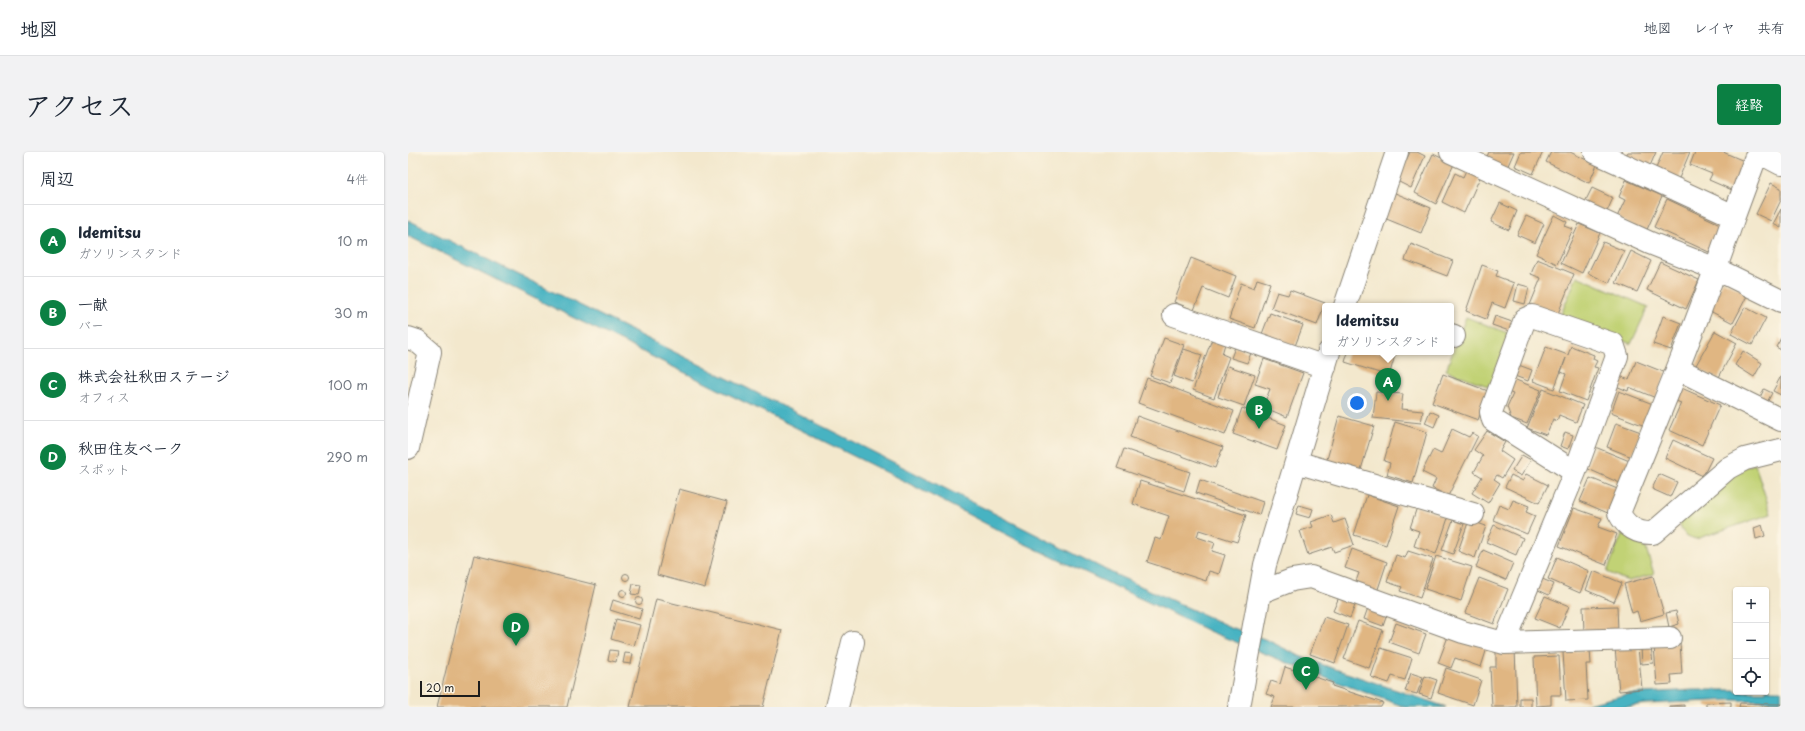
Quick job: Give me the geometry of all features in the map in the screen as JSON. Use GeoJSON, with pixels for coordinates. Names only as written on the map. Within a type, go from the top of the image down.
{"type":"FeatureCollection","features":[{"type":"Feature","properties":{"kind":"street"},"geometry":{"type":"LineString","coordinates":[[1352,303],[1397,152]]}},
{"type":"Feature","properties":{"kind":"street"},"geometry":{"type":"LineString","coordinates":[[1451,152],[1650,243],[1716,269],[1781,301]]}},
{"type":"Feature","properties":{"kind":"street"},"geometry":{"type":"LineString","coordinates":[[1595,152],[1734,216]]}},
{"type":"Feature","properties":{"kind":"street"},"geometry":{"type":"LineString","coordinates":[[1781,164],[1764,155],[1755,159],[1716,269],[1678,369],[1619,513],[1624,524],[1644,533],[1653,533],[1728,468],[1745,459],[1781,450]]}},
{"type":"Feature","properties":{"kind":"street"},"geometry":{"type":"LineString","coordinates":[[1174,315],[1327,360],[1265,565],[1239,707]]}},
{"type":"Feature","properties":{"kind":"street"},"geometry":{"type":"LineString","coordinates":[[1504,643],[1575,472],[1617,356],[1613,344],[1532,316],[1525,319],[1491,412],[1493,420],[1575,472]]}},
{"type":"Feature","properties":{"kind":"street"},"geometry":{"type":"LineString","coordinates":[[408,338],[417,341],[430,352],[408,448]]}},
{"type":"Feature","properties":{"kind":"street"},"geometry":{"type":"LineString","coordinates":[[1678,369],[1781,420]]}},
{"type":"Feature","properties":{"kind":"street"},"geometry":{"type":"LineString","coordinates":[[1296,462],[1473,514]]}},
{"type":"Feature","properties":{"kind":"street"},"geometry":{"type":"LineString","coordinates":[[1261,592],[1292,580],[1311,577],[1463,632],[1504,643],[1670,638]]}},
{"type":"Feature","properties":{"kind":"street"},"geometry":{"type":"LineString","coordinates":[[837,707],[854,642]]}},
{"type":"Feature","properties":{"kind":"green space"},"geometry":{"type":"Polygon","coordinates":[[[1577,276],[1648,307],[1631,344],[1561,314],[1577,276]]]}},
{"type":"Feature","properties":{"kind":"green space"},"geometry":{"type":"Polygon","coordinates":[[[1466,317],[1510,334],[1490,387],[1446,370],[1452,355],[1454,355],[1454,349],[1466,317]]]}},
{"type":"Feature","properties":{"kind":"green space"},"geometry":{"type":"Polygon","coordinates":[[[1755,464],[1771,514],[1696,539],[1684,533],[1679,520],[1739,469],[1755,464]]]}},
{"type":"Feature","properties":{"kind":"green space"},"geometry":{"type":"Polygon","coordinates":[[[1624,529],[1644,542],[1654,574],[1628,581],[1607,572],[1624,529]]]}},
{"type":"Feature","properties":{"kind":"water"},"geometry":{"type":"Polygon","coordinates":[[[408,220],[751,390],[1112,573],[1228,626],[1267,640],[1306,659],[1446,707],[1405,707],[1315,674],[1211,632],[1021,542],[902,480],[408,236],[408,220]]]}},
{"type":"Feature","properties":{"kind":"water"},"geometry":{"type":"Polygon","coordinates":[[[1693,690],[1733,690],[1733,695],[1769,695],[1769,690],[1781,690],[1781,701],[1732,700],[1645,704],[1624,707],[1575,707],[1629,694],[1693,690]]]}},
{"type":"Feature","properties":{"kind":"building"},"geometry":{"type":"Polygon","coordinates":[[[1410,152],[1417,152],[1425,156],[1411,188],[1397,181],[1410,152]]]}},
{"type":"Feature","properties":{"kind":"building"},"geometry":{"type":"Polygon","coordinates":[[[1489,152],[1514,152],[1506,170],[1485,161],[1489,152]]]}},
{"type":"Feature","properties":{"kind":"building"},"geometry":{"type":"Polygon","coordinates":[[[1521,152],[1543,152],[1533,174],[1515,166],[1521,152]]]}},
{"type":"Feature","properties":{"kind":"building"},"geometry":{"type":"Polygon","coordinates":[[[1551,152],[1570,152],[1597,165],[1589,183],[1546,162],[1551,152]]]}},
{"type":"Feature","properties":{"kind":"building"},"geometry":{"type":"Polygon","coordinates":[[[1628,152],[1656,152],[1650,166],[1626,155],[1628,152]]]}},
{"type":"Feature","properties":{"kind":"building"},"geometry":{"type":"Polygon","coordinates":[[[1663,152],[1690,152],[1677,183],[1654,173],[1663,152]]]}},
{"type":"Feature","properties":{"kind":"building"},"geometry":{"type":"Polygon","coordinates":[[[1695,152],[1723,152],[1744,161],[1732,190],[1709,180],[1712,174],[1690,165],[1695,152]]]}},
{"type":"Feature","properties":{"kind":"building"},"geometry":{"type":"Polygon","coordinates":[[[1433,154],[1454,164],[1436,204],[1415,193],[1433,154]]]}},
{"type":"Feature","properties":{"kind":"building"},"geometry":{"type":"Polygon","coordinates":[[[1467,168],[1481,175],[1464,213],[1442,202],[1455,173],[1463,177],[1467,168]]]}},
{"type":"Feature","properties":{"kind":"building"},"geometry":{"type":"Polygon","coordinates":[[[1626,180],[1662,196],[1645,234],[1617,217],[1625,200],[1619,197],[1626,180]]]}},
{"type":"Feature","properties":{"kind":"building"},"geometry":{"type":"Polygon","coordinates":[[[1771,183],[1781,188],[1781,200],[1771,221],[1756,214],[1771,183]]]}},
{"type":"Feature","properties":{"kind":"building"},"geometry":{"type":"Polygon","coordinates":[[[1592,188],[1613,198],[1605,216],[1583,206],[1592,188]]]}},
{"type":"Feature","properties":{"kind":"building"},"geometry":{"type":"Polygon","coordinates":[[[1395,193],[1431,208],[1421,233],[1384,218],[1395,193]]]}},
{"type":"Feature","properties":{"kind":"building"},"geometry":{"type":"Polygon","coordinates":[[[1667,199],[1722,225],[1709,252],[1654,227],[1667,199]]]}},
{"type":"Feature","properties":{"kind":"building"},"geometry":{"type":"Polygon","coordinates":[[[1500,203],[1517,211],[1509,230],[1491,222],[1500,203]]]}},
{"type":"Feature","properties":{"kind":"building"},"geometry":{"type":"Polygon","coordinates":[[[1781,209],[1781,228],[1773,224],[1781,209]]]}},
{"type":"Feature","properties":{"kind":"building"},"geometry":{"type":"Polygon","coordinates":[[[1554,215],[1567,222],[1565,226],[1573,229],[1557,264],[1536,254],[1554,215]]]}},
{"type":"Feature","properties":{"kind":"building"},"geometry":{"type":"Polygon","coordinates":[[[1526,216],[1544,224],[1535,243],[1517,235],[1526,216]]]}},
{"type":"Feature","properties":{"kind":"building"},"geometry":{"type":"Polygon","coordinates":[[[1579,224],[1600,233],[1582,273],[1561,263],[1579,224]]]}},
{"type":"Feature","properties":{"kind":"building"},"geometry":{"type":"Polygon","coordinates":[[[1603,242],[1624,251],[1609,283],[1588,273],[1603,242]]]}},
{"type":"Feature","properties":{"kind":"building"},"geometry":{"type":"Polygon","coordinates":[[[1411,244],[1453,261],[1447,276],[1405,260],[1411,244]]]}},
{"type":"Feature","properties":{"kind":"building"},"geometry":{"type":"Polygon","coordinates":[[[1631,251],[1651,261],[1637,292],[1616,283],[1631,251]]]}},
{"type":"Feature","properties":{"kind":"building"},"geometry":{"type":"Polygon","coordinates":[[[1191,258],[1236,276],[1228,298],[1203,288],[1194,310],[1174,302],[1191,258]]]}},
{"type":"Feature","properties":{"kind":"building"},"geometry":{"type":"Polygon","coordinates":[[[1537,259],[1574,274],[1557,316],[1530,305],[1541,278],[1531,274],[1537,259]]]}},
{"type":"Feature","properties":{"kind":"building"},"geometry":{"type":"Polygon","coordinates":[[[1660,262],[1699,280],[1686,309],[1647,290],[1660,262]]]}},
{"type":"Feature","properties":{"kind":"building"},"geometry":{"type":"Polygon","coordinates":[[[1482,265],[1498,271],[1496,276],[1514,283],[1505,308],[1492,303],[1486,319],[1466,311],[1482,265]]]}},
{"type":"Feature","properties":{"kind":"building"},"geometry":{"type":"Polygon","coordinates":[[[1257,279],[1270,283],[1255,328],[1229,319],[1241,283],[1254,288],[1257,279]]]}},
{"type":"Feature","properties":{"kind":"building"},"geometry":{"type":"Polygon","coordinates":[[[1723,281],[1748,294],[1733,323],[1708,310],[1723,281]]]}},
{"type":"Feature","properties":{"kind":"building"},"geometry":{"type":"Polygon","coordinates":[[[1518,284],[1529,287],[1525,304],[1514,301],[1518,284]]]}},
{"type":"Feature","properties":{"kind":"building"},"geometry":{"type":"Polygon","coordinates":[[[1290,290],[1325,303],[1322,303],[1322,311],[1317,325],[1271,308],[1277,292],[1288,295],[1290,290]]]}},
{"type":"Feature","properties":{"kind":"building"},"geometry":{"type":"Polygon","coordinates":[[[1745,307],[1766,318],[1752,345],[1731,334],[1745,307]]]}},
{"type":"Feature","properties":{"kind":"building"},"geometry":{"type":"Polygon","coordinates":[[[1270,313],[1303,325],[1295,346],[1262,334],[1270,313]]]}},
{"type":"Feature","properties":{"kind":"building"},"geometry":{"type":"Polygon","coordinates":[[[1495,316],[1515,323],[1512,332],[1492,325],[1495,316]]]}},
{"type":"Feature","properties":{"kind":"building"},"geometry":{"type":"Polygon","coordinates":[[[1663,316],[1681,323],[1671,350],[1653,344],[1663,316]]]}},
{"type":"Feature","properties":{"kind":"building"},"geometry":{"type":"Polygon","coordinates":[[[1715,331],[1737,343],[1718,379],[1695,367],[1715,331]]]}},
{"type":"Feature","properties":{"kind":"building"},"geometry":{"type":"Polygon","coordinates":[[[1164,338],[1184,345],[1170,383],[1150,376],[1164,338]]]}},
{"type":"Feature","properties":{"kind":"building"},"geometry":{"type":"Polygon","coordinates":[[[1781,338],[1781,350],[1776,347],[1781,338]]]}},
{"type":"Feature","properties":{"kind":"building"},"geometry":{"type":"Polygon","coordinates":[[[1212,339],[1225,344],[1222,354],[1229,357],[1214,398],[1193,390],[1212,339]]]}},
{"type":"Feature","properties":{"kind":"building"},"geometry":{"type":"Polygon","coordinates":[[[1571,346],[1594,355],[1593,359],[1597,361],[1594,367],[1598,368],[1586,401],[1560,391],[1566,374],[1561,372],[1566,358],[1554,389],[1533,381],[1546,347],[1568,355],[1571,346]]]}},
{"type":"Feature","properties":{"kind":"building"},"geometry":{"type":"Polygon","coordinates":[[[1235,347],[1251,353],[1247,363],[1231,358],[1235,347]]]}},
{"type":"Feature","properties":{"kind":"building"},"geometry":{"type":"Polygon","coordinates":[[[1184,349],[1202,355],[1192,383],[1174,376],[1184,349]]]}},
{"type":"Feature","properties":{"kind":"building"},"geometry":{"type":"Polygon","coordinates":[[[1743,351],[1762,363],[1754,377],[1735,365],[1743,351]]]}},
{"type":"Feature","properties":{"kind":"building"},"geometry":{"type":"Polygon","coordinates":[[[1347,355],[1395,355],[1389,376],[1345,362],[1347,355]]]}},
{"type":"Feature","properties":{"kind":"building"},"geometry":{"type":"Polygon","coordinates":[[[1264,359],[1303,373],[1287,417],[1263,407],[1270,389],[1255,384],[1264,359]]]}},
{"type":"Feature","properties":{"kind":"building"},"geometry":{"type":"Polygon","coordinates":[[[1636,361],[1666,373],[1656,398],[1629,387],[1628,391],[1616,386],[1620,376],[1629,380],[1636,361]]]}},
{"type":"Feature","properties":{"kind":"building"},"geometry":{"type":"Polygon","coordinates":[[[1516,364],[1532,370],[1528,381],[1512,375],[1516,364]]]}},
{"type":"Feature","properties":{"kind":"building"},"geometry":{"type":"Polygon","coordinates":[[[1228,366],[1255,375],[1244,406],[1218,397],[1228,366]]]}},
{"type":"Feature","properties":{"kind":"building"},"geometry":{"type":"Polygon","coordinates":[[[1443,374],[1488,391],[1478,420],[1432,403],[1443,374]]]}},
{"type":"Feature","properties":{"kind":"building"},"geometry":{"type":"Polygon","coordinates":[[[1781,376],[1781,395],[1773,391],[1781,376]]]}},
{"type":"Feature","properties":{"kind":"building"},"geometry":{"type":"Polygon","coordinates":[[[1147,378],[1234,411],[1225,435],[1138,403],[1147,378]]]}},
{"type":"Feature","properties":{"kind":"building"},"geometry":{"type":"Polygon","coordinates":[[[1511,378],[1541,390],[1527,424],[1511,418],[1507,407],[1513,394],[1506,391],[1511,378]]]}},
{"type":"Feature","properties":{"kind":"building"},"geometry":{"type":"Polygon","coordinates":[[[1677,386],[1720,405],[1702,445],[1669,430],[1681,403],[1671,399],[1677,386]]]}},
{"type":"Feature","properties":{"kind":"building"},"geometry":{"type":"Polygon","coordinates":[[[1543,389],[1583,405],[1576,422],[1559,415],[1557,421],[1553,419],[1546,435],[1527,428],[1543,389]]]}},
{"type":"Feature","properties":{"kind":"building"},"geometry":{"type":"Polygon","coordinates":[[[1764,389],[1772,393],[1765,406],[1758,402],[1764,389]]]}},
{"type":"Feature","properties":{"kind":"building"},"geometry":{"type":"Polygon","coordinates":[[[1619,391],[1653,404],[1645,426],[1611,413],[1619,391]]]}},
{"type":"Feature","properties":{"kind":"building"},"geometry":{"type":"Polygon","coordinates":[[[1376,392],[1403,394],[1401,409],[1423,411],[1421,423],[1373,418],[1376,392]]]}},
{"type":"Feature","properties":{"kind":"building"},"geometry":{"type":"Polygon","coordinates":[[[1242,408],[1286,425],[1277,450],[1233,434],[1242,408]]]}},
{"type":"Feature","properties":{"kind":"building"},"geometry":{"type":"Polygon","coordinates":[[[1430,411],[1439,415],[1434,427],[1425,423],[1430,411]]]}},
{"type":"Feature","properties":{"kind":"building"},"geometry":{"type":"Polygon","coordinates":[[[1137,416],[1223,447],[1215,468],[1130,437],[1137,416]]]}},
{"type":"Feature","properties":{"kind":"building"},"geometry":{"type":"Polygon","coordinates":[[[1339,416],[1374,426],[1360,473],[1326,463],[1339,416]]]}},
{"type":"Feature","properties":{"kind":"building"},"geometry":{"type":"Polygon","coordinates":[[[1395,422],[1427,432],[1413,483],[1387,475],[1390,463],[1384,461],[1395,422]]]}},
{"type":"Feature","properties":{"kind":"building"},"geometry":{"type":"Polygon","coordinates":[[[1616,423],[1641,432],[1632,457],[1607,447],[1616,423]]]}},
{"type":"Feature","properties":{"kind":"building"},"geometry":{"type":"Polygon","coordinates":[[[1452,429],[1469,437],[1472,433],[1478,436],[1448,496],[1432,488],[1436,479],[1422,472],[1433,450],[1441,454],[1452,429]]]}},
{"type":"Feature","properties":{"kind":"building"},"geometry":{"type":"Polygon","coordinates":[[[1487,431],[1505,442],[1500,451],[1513,460],[1502,478],[1497,475],[1494,479],[1500,483],[1488,503],[1472,493],[1482,477],[1474,472],[1483,456],[1474,450],[1487,431]]]}},
{"type":"Feature","properties":{"kind":"building"},"geometry":{"type":"Polygon","coordinates":[[[1565,432],[1573,435],[1568,449],[1560,446],[1565,432]]]}},
{"type":"Feature","properties":{"kind":"building"},"geometry":{"type":"Polygon","coordinates":[[[1673,440],[1712,458],[1703,476],[1665,458],[1673,440]]]}},
{"type":"Feature","properties":{"kind":"building"},"geometry":{"type":"Polygon","coordinates":[[[1595,447],[1632,462],[1622,484],[1586,468],[1595,447]]]}},
{"type":"Feature","properties":{"kind":"building"},"geometry":{"type":"Polygon","coordinates":[[[1124,449],[1190,472],[1184,491],[1117,468],[1124,449]]]}},
{"type":"Feature","properties":{"kind":"building"},"geometry":{"type":"Polygon","coordinates":[[[1522,455],[1531,460],[1521,476],[1512,471],[1522,455]]]}},
{"type":"Feature","properties":{"kind":"building"},"geometry":{"type":"Polygon","coordinates":[[[1526,474],[1548,485],[1539,503],[1505,487],[1511,475],[1523,481],[1526,474]]]}},
{"type":"Feature","properties":{"kind":"building"},"geometry":{"type":"Polygon","coordinates":[[[1659,474],[1677,482],[1670,497],[1652,489],[1659,474]]]}},
{"type":"Feature","properties":{"kind":"building"},"geometry":{"type":"Polygon","coordinates":[[[1590,478],[1620,490],[1610,514],[1580,501],[1590,478]]]}},
{"type":"Feature","properties":{"kind":"building"},"geometry":{"type":"Polygon","coordinates":[[[1200,480],[1263,502],[1259,515],[1196,493],[1200,480]]]}},
{"type":"Feature","properties":{"kind":"building"},"geometry":{"type":"Polygon","coordinates":[[[1140,481],[1246,515],[1237,542],[1199,530],[1197,537],[1215,543],[1212,551],[1225,555],[1219,574],[1209,571],[1206,581],[1147,562],[1155,538],[1161,540],[1169,516],[1133,504],[1140,481]]]}},
{"type":"Feature","properties":{"kind":"building"},"geometry":{"type":"Polygon","coordinates":[[[679,489],[727,502],[705,588],[657,575],[679,489]]]}},
{"type":"Feature","properties":{"kind":"building"},"geometry":{"type":"Polygon","coordinates":[[[1367,495],[1399,506],[1386,545],[1354,535],[1367,495]]]}},
{"type":"Feature","properties":{"kind":"building"},"geometry":{"type":"Polygon","coordinates":[[[1513,500],[1529,506],[1526,512],[1535,516],[1527,534],[1493,520],[1499,505],[1509,509],[1513,500]]]}},
{"type":"Feature","properties":{"kind":"building"},"geometry":{"type":"Polygon","coordinates":[[[1299,505],[1313,509],[1310,518],[1296,514],[1299,505]]]}},
{"type":"Feature","properties":{"kind":"building"},"geometry":{"type":"Polygon","coordinates":[[[1417,507],[1448,518],[1436,554],[1414,546],[1419,531],[1410,528],[1417,507]]]}},
{"type":"Feature","properties":{"kind":"building"},"geometry":{"type":"Polygon","coordinates":[[[1574,508],[1602,518],[1598,527],[1617,534],[1606,565],[1559,546],[1574,508]]]}},
{"type":"Feature","properties":{"kind":"building"},"geometry":{"type":"Polygon","coordinates":[[[1331,515],[1334,523],[1345,519],[1354,545],[1334,552],[1332,547],[1308,555],[1300,531],[1313,527],[1311,522],[1331,515]]]}},
{"type":"Feature","properties":{"kind":"building"},"geometry":{"type":"Polygon","coordinates":[[[1453,520],[1464,524],[1453,554],[1442,550],[1453,520]]]}},
{"type":"Feature","properties":{"kind":"building"},"geometry":{"type":"Polygon","coordinates":[[[1469,520],[1486,526],[1475,558],[1458,551],[1469,520]]]}},
{"type":"Feature","properties":{"kind":"building"},"geometry":{"type":"Polygon","coordinates":[[[1494,525],[1523,538],[1516,555],[1486,542],[1494,525]]]}},
{"type":"Feature","properties":{"kind":"building"},"geometry":{"type":"Polygon","coordinates":[[[1762,525],[1765,536],[1756,539],[1754,528],[1762,525]]]}},
{"type":"Feature","properties":{"kind":"building"},"geometry":{"type":"Polygon","coordinates":[[[1352,549],[1387,562],[1377,592],[1355,584],[1359,573],[1345,568],[1352,549]]]}},
{"type":"Feature","properties":{"kind":"building"},"geometry":{"type":"Polygon","coordinates":[[[1483,550],[1513,563],[1506,580],[1476,567],[1483,550]]]}},
{"type":"Feature","properties":{"kind":"building"},"geometry":{"type":"Polygon","coordinates":[[[1408,551],[1433,559],[1420,598],[1400,591],[1402,587],[1387,582],[1396,555],[1405,558],[1408,551]]]}},
{"type":"Feature","properties":{"kind":"building"},"geometry":{"type":"Polygon","coordinates":[[[474,555],[596,585],[567,707],[437,707],[474,555]]]}},
{"type":"Feature","properties":{"kind":"building"},"geometry":{"type":"Polygon","coordinates":[[[1436,556],[1472,567],[1461,601],[1425,589],[1436,556]]]}},
{"type":"Feature","properties":{"kind":"building"},"geometry":{"type":"Polygon","coordinates":[[[1557,557],[1589,571],[1580,593],[1548,579],[1557,557]]]}},
{"type":"Feature","properties":{"kind":"building"},"geometry":{"type":"Polygon","coordinates":[[[1593,571],[1622,583],[1614,602],[1586,590],[1593,571]]]}},
{"type":"Feature","properties":{"kind":"building"},"geometry":{"type":"Polygon","coordinates":[[[626,573],[630,577],[626,581],[622,577],[626,573]]]}},
{"type":"Feature","properties":{"kind":"building"},"geometry":{"type":"Polygon","coordinates":[[[1653,576],[1664,614],[1640,621],[1637,611],[1632,613],[1624,584],[1653,576]]]}},
{"type":"Feature","properties":{"kind":"building"},"geometry":{"type":"Polygon","coordinates":[[[1479,578],[1508,589],[1494,624],[1465,613],[1479,578]]]}},
{"type":"Feature","properties":{"kind":"building"},"geometry":{"type":"Polygon","coordinates":[[[1540,578],[1554,584],[1549,595],[1536,589],[1540,578]]]}},
{"type":"Feature","properties":{"kind":"building"},"geometry":{"type":"Polygon","coordinates":[[[633,584],[641,585],[639,595],[631,594],[633,584]]]}},
{"type":"Feature","properties":{"kind":"building"},"geometry":{"type":"Polygon","coordinates":[[[623,589],[626,590],[626,596],[623,597],[620,596],[619,593],[620,590],[623,589]]]}},
{"type":"Feature","properties":{"kind":"building"},"geometry":{"type":"Polygon","coordinates":[[[1545,596],[1569,606],[1560,628],[1535,618],[1545,596]]]}},
{"type":"Feature","properties":{"kind":"building"},"geometry":{"type":"Polygon","coordinates":[[[639,597],[642,598],[642,604],[639,605],[636,604],[635,601],[636,598],[639,597]]]}},
{"type":"Feature","properties":{"kind":"building"},"geometry":{"type":"Polygon","coordinates":[[[1339,597],[1356,603],[1350,618],[1333,611],[1339,597]]]}},
{"type":"Feature","properties":{"kind":"building"},"geometry":{"type":"Polygon","coordinates":[[[656,599],[782,630],[763,707],[630,707],[656,599]]]}},
{"type":"Feature","properties":{"kind":"building"},"geometry":{"type":"Polygon","coordinates":[[[613,600],[642,609],[639,619],[610,610],[613,600]]]}},
{"type":"Feature","properties":{"kind":"building"},"geometry":{"type":"Polygon","coordinates":[[[1370,602],[1389,609],[1383,626],[1364,619],[1370,602]]]}},
{"type":"Feature","properties":{"kind":"building"},"geometry":{"type":"Polygon","coordinates":[[[1617,606],[1618,631],[1584,632],[1583,607],[1617,606]]]}},
{"type":"Feature","properties":{"kind":"building"},"geometry":{"type":"Polygon","coordinates":[[[1676,611],[1679,624],[1669,627],[1666,613],[1676,611]]]}},
{"type":"Feature","properties":{"kind":"building"},"geometry":{"type":"Polygon","coordinates":[[[1324,617],[1348,625],[1335,663],[1310,654],[1324,617]]]}},
{"type":"Feature","properties":{"kind":"building"},"geometry":{"type":"Polygon","coordinates":[[[616,619],[640,625],[634,646],[611,639],[616,619]]]}},
{"type":"Feature","properties":{"kind":"building"},"geometry":{"type":"Polygon","coordinates":[[[1358,621],[1383,630],[1369,668],[1344,659],[1358,621]]]}},
{"type":"Feature","properties":{"kind":"building"},"geometry":{"type":"Polygon","coordinates":[[[1396,623],[1426,634],[1419,653],[1389,642],[1396,623]]]}},
{"type":"Feature","properties":{"kind":"building"},"geometry":{"type":"Polygon","coordinates":[[[1449,634],[1487,648],[1481,667],[1455,658],[1451,668],[1438,663],[1449,634]]]}},
{"type":"Feature","properties":{"kind":"building"},"geometry":{"type":"Polygon","coordinates":[[[1680,643],[1682,674],[1671,675],[1672,684],[1657,685],[1654,646],[1680,643]]]}},
{"type":"Feature","properties":{"kind":"building"},"geometry":{"type":"Polygon","coordinates":[[[1651,646],[1653,663],[1642,664],[1641,647],[1651,646]]]}},
{"type":"Feature","properties":{"kind":"building"},"geometry":{"type":"Polygon","coordinates":[[[1638,647],[1642,689],[1619,691],[1615,648],[1638,647]]]}},
{"type":"Feature","properties":{"kind":"building"},"geometry":{"type":"Polygon","coordinates":[[[1381,648],[1412,658],[1405,680],[1392,676],[1389,683],[1371,677],[1381,648]]]}},
{"type":"Feature","properties":{"kind":"building"},"geometry":{"type":"Polygon","coordinates":[[[1515,648],[1517,707],[1492,707],[1490,667],[1496,667],[1496,649],[1515,648]]]}},
{"type":"Feature","properties":{"kind":"building"},"geometry":{"type":"Polygon","coordinates":[[[610,650],[618,651],[616,662],[608,660],[610,650]]]}},
{"type":"Feature","properties":{"kind":"building"},"geometry":{"type":"Polygon","coordinates":[[[1590,650],[1591,664],[1586,664],[1588,700],[1566,701],[1563,652],[1590,650]]]}},
{"type":"Feature","properties":{"kind":"building"},"geometry":{"type":"Polygon","coordinates":[[[625,653],[633,654],[631,664],[623,663],[625,653]]]}},
{"type":"Feature","properties":{"kind":"building"},"geometry":{"type":"Polygon","coordinates":[[[1559,656],[1561,695],[1551,695],[1551,705],[1536,706],[1534,657],[1559,656]]]}},
{"type":"Feature","properties":{"kind":"building"},"geometry":{"type":"Polygon","coordinates":[[[1285,667],[1333,683],[1332,686],[1383,703],[1381,707],[1271,707],[1275,697],[1266,694],[1271,681],[1280,684],[1285,667]]]}},
{"type":"Feature","properties":{"kind":"building"},"geometry":{"type":"Polygon","coordinates":[[[1446,668],[1481,680],[1473,705],[1438,693],[1446,668]]]}},
{"type":"Feature","properties":{"kind":"building"},"geometry":{"type":"Polygon","coordinates":[[[1411,673],[1423,677],[1417,694],[1405,691],[1411,673]]]}},
{"type":"Feature","properties":{"kind":"building"},"geometry":{"type":"Polygon","coordinates":[[[1425,676],[1437,680],[1431,698],[1419,694],[1425,676]]]}},
{"type":"Feature","properties":{"kind":"building"},"geometry":{"type":"Polygon","coordinates":[[[1520,698],[1531,698],[1531,707],[1520,707],[1520,698]]]}},
{"type":"Feature","properties":{"kind":"building"},"geometry":{"type":"Polygon","coordinates":[[[1731,702],[1731,707],[1706,707],[1706,703],[1731,702]]]}},
{"type":"Feature","properties":{"kind":"building"},"geometry":{"type":"Polygon","coordinates":[[[1740,703],[1781,704],[1781,707],[1739,707],[1740,703]]]}},
{"type":"Feature","properties":{"kind":"building"},"geometry":{"type":"Polygon","coordinates":[[[1684,705],[1684,707],[1669,707],[1669,706],[1684,705]]]}},
{"type":"Feature","properties":{"kind":"place","name":"Idemitsu"},"geometry":{"type":"Point","coordinates":[1388,401]}},
{"type":"Feature","properties":{"kind":"place","name":"一献"},"geometry":{"type":"Point","coordinates":[1259,429]}},
{"type":"Feature","properties":{"kind":"place","name":"秋田住友ベーク"},"geometry":{"type":"Point","coordinates":[516,646]}},
{"type":"Feature","properties":{"kind":"place","name":"株式会社秋田ステージ"},"geometry":{"type":"Point","coordinates":[1306,690]}}]}
